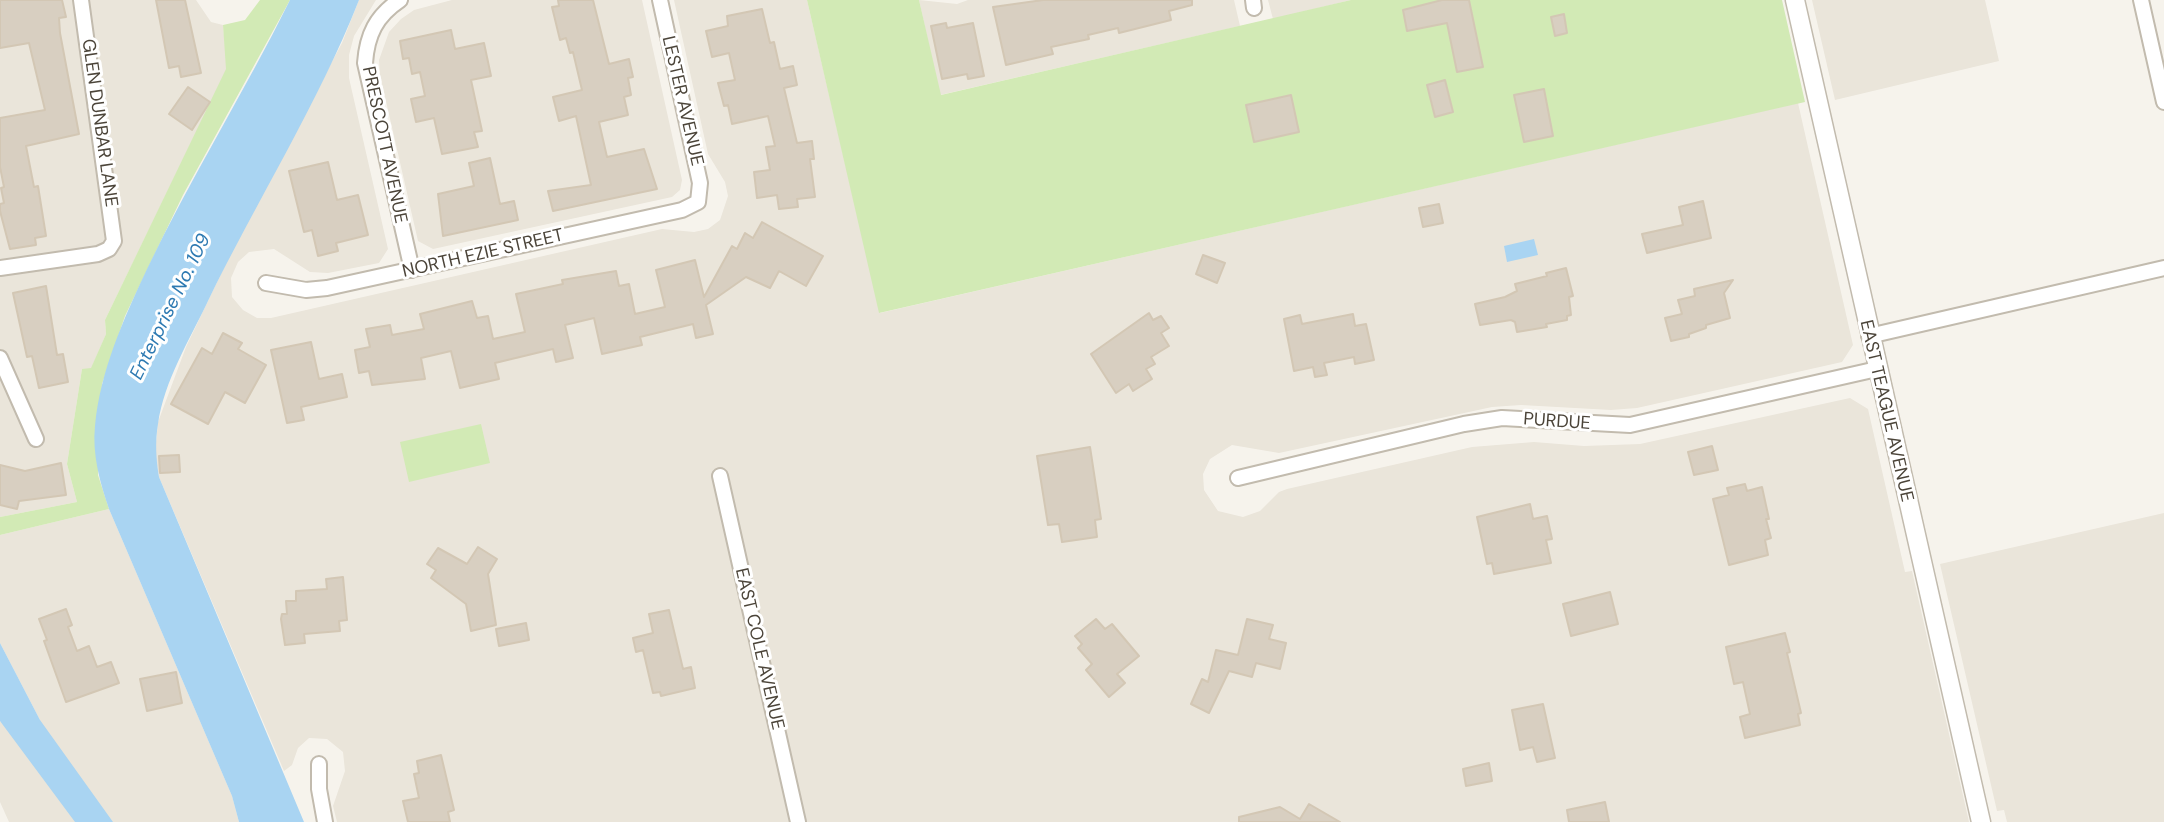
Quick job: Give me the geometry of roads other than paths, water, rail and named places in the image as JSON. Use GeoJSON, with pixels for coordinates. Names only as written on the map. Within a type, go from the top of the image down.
{"type":"FeatureCollection","features":[{"type":"Feature","properties":{"kind":"street","name":"GLEN DUNBAR LANE"},"geometry":{"type":"LineString","coordinates":[[0,268],[98,254],[112,246],[114,233],[81,0]]}},
{"type":"Feature","properties":{"kind":"street","name":"PRESCOTT AVENUE"},"geometry":{"type":"LineString","coordinates":[[400,0],[376,22],[366,47],[365,77],[412,270]]}},
{"type":"Feature","properties":{"kind":"street","name":"LESTER AVENUE"},"geometry":{"type":"LineString","coordinates":[[660,0],[700,183],[698,202]]}},
{"type":"Feature","properties":{"kind":"street","name":"EAST TEAGUE AVENUE"},"geometry":{"type":"LineString","coordinates":[[1795,0],[1980,822]]}},
{"type":"Feature","properties":{"kind":"street"},"geometry":{"type":"LineString","coordinates":[[2141,0],[2164,102]]}},
{"type":"Feature","properties":{"kind":"street","name":"NORTH EZIE STREET"},"geometry":{"type":"LineString","coordinates":[[266,283],[306,290],[327,288],[682,210],[698,202]]}},
{"type":"Feature","properties":{"kind":"street"},"geometry":{"type":"LineString","coordinates":[[1869,336],[2164,268]]}},
{"type":"Feature","properties":{"kind":"street"},"geometry":{"type":"LineString","coordinates":[[0,358],[36,439]]}},
{"type":"Feature","properties":{"kind":"street","name":"PURDUE"},"geometry":{"type":"LineString","coordinates":[[1238,478],[1482,421],[1502,418],[1630,425],[1877,369]]}},
{"type":"Feature","properties":{"kind":"street","name":"EAST COLE AVENUE"},"geometry":{"type":"LineString","coordinates":[[720,476],[798,822]]}},
{"type":"Feature","properties":{"kind":"street"},"geometry":{"type":"LineString","coordinates":[[319,764],[319,789],[325,822]]}},
{"type":"Feature","properties":{"kind":"water","name":"Enterprise No. 109"},"geometry":{"type":"Polygon","coordinates":[[[290,0],[359,0],[325,77],[178,361],[161,408],[156,437],[159,477],[304,822],[239,822],[232,796],[109,509],[98,468],[95,426],[108,365],[138,288],[290,0]]]}},
{"type":"Feature","properties":{"kind":"water"},"geometry":{"type":"Polygon","coordinates":[[[1534,239],[1538,255],[1507,262],[1504,246],[1534,239]]]}},
{"type":"Feature","properties":{"kind":"water"},"geometry":{"type":"Polygon","coordinates":[[[0,643],[40,720],[113,822],[75,822],[0,721],[0,643]]]}}]}
